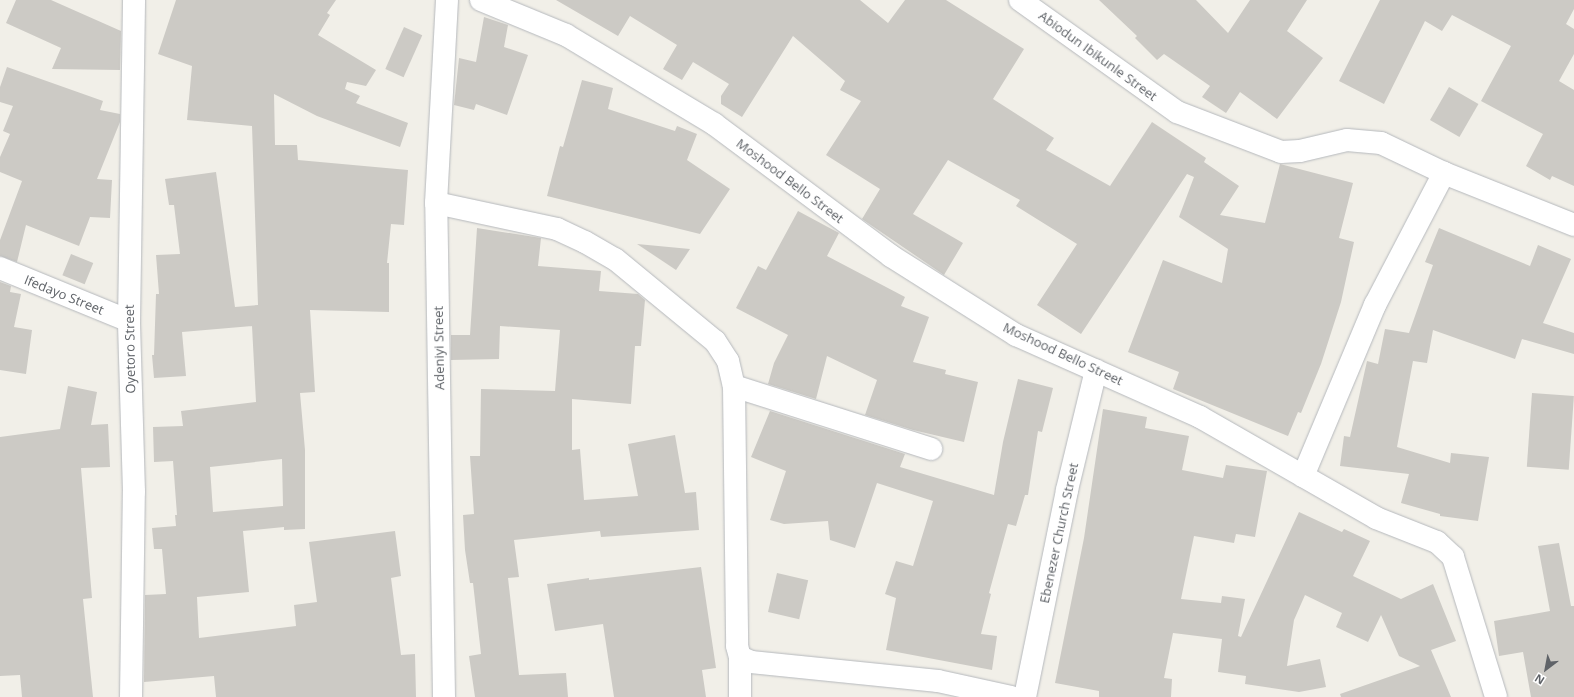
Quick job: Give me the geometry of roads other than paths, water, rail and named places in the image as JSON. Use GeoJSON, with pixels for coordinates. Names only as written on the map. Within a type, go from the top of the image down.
{"type":"FeatureCollection","features":[{"type":"Feature","properties":{"kind":"street","name":"Oyetoro Street"},"geometry":{"type":"LineString","coordinates":[[131,697],[134,492],[129,321],[133,0]]}},
{"type":"Feature","properties":{"kind":"street","name":"Adeniyi Street"},"geometry":{"type":"LineString","coordinates":[[444,697],[436,203],[447,0]]}},
{"type":"Feature","properties":{"kind":"street","name":"Moshood Bello Street"},"geometry":{"type":"LineString","coordinates":[[481,0],[566,35],[714,124],[891,256],[975,311],[1016,335],[1200,417],[1376,518],[1437,542],[1453,557],[1496,697]]}},
{"type":"Feature","properties":{"kind":"street","name":"Abiodun Ibikunle Street"},"geometry":{"type":"LineString","coordinates":[[1020,0],[1177,112],[1281,152],[1300,151],[1347,140],[1381,143],[1444,173],[1574,225]]}},
{"type":"Feature","properties":{"kind":"street"},"geometry":{"type":"LineString","coordinates":[[1303,476],[1375,305],[1444,173]]}},
{"type":"Feature","properties":{"kind":"street"},"geometry":{"type":"LineString","coordinates":[[436,203],[557,229],[615,259],[715,341],[728,361],[734,386],[737,646],[740,657],[740,697]]}},
{"type":"Feature","properties":{"kind":"street","name":"Ifedayo Street"},"geometry":{"type":"LineString","coordinates":[[0,268],[129,321]]}},
{"type":"Feature","properties":{"kind":"street","name":"Ebenezer Church Street"},"geometry":{"type":"LineString","coordinates":[[1025,697],[1067,490],[1096,370]]}},
{"type":"Feature","properties":{"kind":"street"},"geometry":{"type":"LineString","coordinates":[[734,386],[931,449]]}},
{"type":"Feature","properties":{"kind":"street"},"geometry":{"type":"LineString","coordinates":[[740,657],[751,662],[938,681],[1010,697]]}}]}
